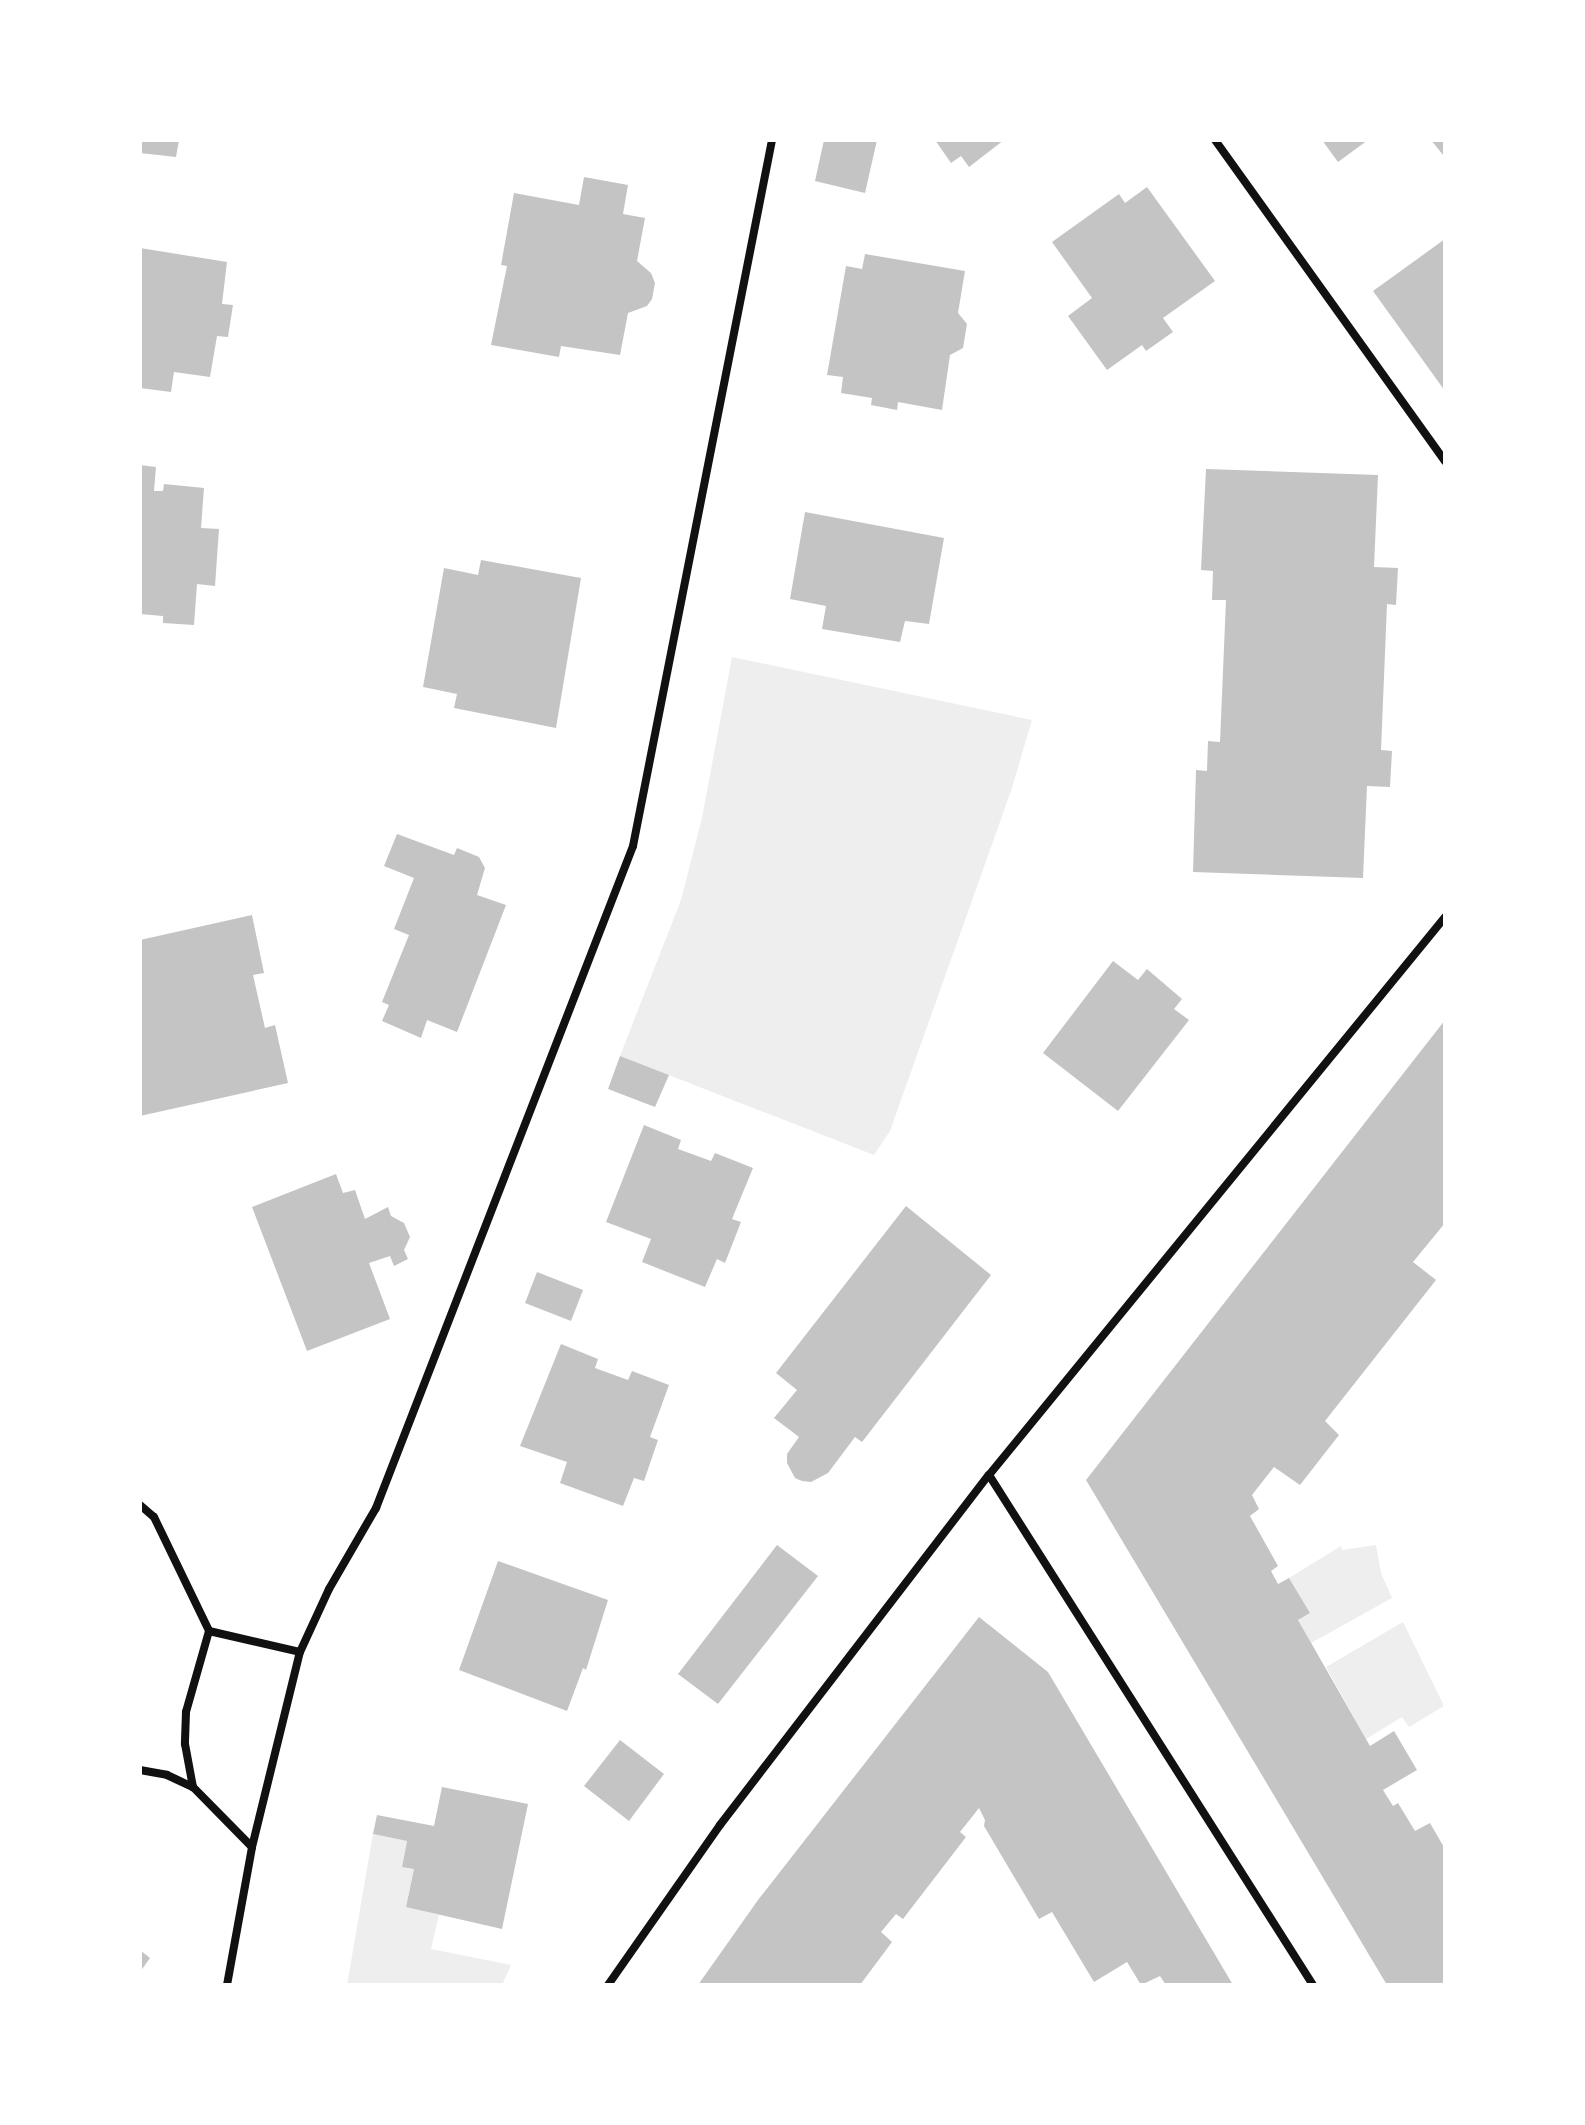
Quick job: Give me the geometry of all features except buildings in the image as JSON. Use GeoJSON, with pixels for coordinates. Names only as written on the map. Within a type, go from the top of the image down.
{"type":"FeatureCollection","features":[{"type":"Feature","properties":{"kind":"street"},"geometry":{"type":"LineString","coordinates":[[227,1985],[252,1847],[300,1652],[329,1589],[376,1508],[633,846],[772,140]]}},
{"type":"Feature","properties":{"kind":"street"},"geometry":{"type":"LineString","coordinates":[[1215,140],[1445,461]]}},
{"type":"Feature","properties":{"kind":"street"},"geometry":{"type":"LineString","coordinates":[[608,1985],[720,1825],[989,1475],[1445,917]]}},
{"type":"Feature","properties":{"kind":"street"},"geometry":{"type":"LineString","coordinates":[[989,1475],[1313,1985]]}},
{"type":"Feature","properties":{"kind":"street"},"geometry":{"type":"LineString","coordinates":[[140,1505],[154,1517],[209,1631],[186,1712],[185,1744],[193,1787]]}},
{"type":"Feature","properties":{"kind":"street"},"geometry":{"type":"LineString","coordinates":[[209,1631],[300,1652]]}},
{"type":"Feature","properties":{"kind":"street"},"geometry":{"type":"LineString","coordinates":[[140,1770],[167,1775],[193,1787],[252,1847]]}},
{"type":"Feature","properties":{"kind":"shaded area"},"geometry":{"type":"Polygon","coordinates":[[[732,657],[1032,720],[1012,788],[890,1131],[874,1155],[620,1056],[681,900],[702,818],[732,657]]]}},
{"type":"Feature","properties":{"kind":"shaded area"},"geometry":{"type":"Polygon","coordinates":[[[1376,1545],[1381,1573],[1392,1598],[1311,1643],[1298,1620],[1310,1613],[1289,1578],[1341,1546],[1342,1550],[1376,1545]]]}},
{"type":"Feature","properties":{"kind":"shaded area"},"geometry":{"type":"Polygon","coordinates":[[[1403,1622],[1444,1706],[1409,1727],[1402,1717],[1366,1739],[1326,1667],[1403,1622]]]}},
{"type":"Feature","properties":{"kind":"shaded area"},"geometry":{"type":"Polygon","coordinates":[[[373,1834],[407,1841],[402,1866],[414,1869],[406,1906],[439,1915],[431,1949],[511,1965],[502,1985],[347,1985],[373,1834]]]}}]}
